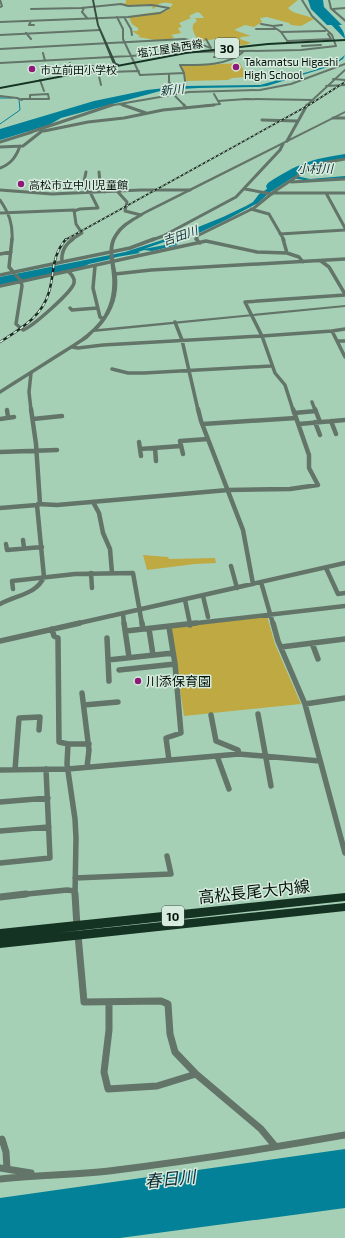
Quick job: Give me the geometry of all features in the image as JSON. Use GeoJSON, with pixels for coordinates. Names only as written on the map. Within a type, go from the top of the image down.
{"type":"FeatureCollection","features":[{"type":"Feature","properties":{"kind":"main road"},"geometry":{"type":"LineString","coordinates":[[93,0],[100,30],[115,64],[118,65]]}},
{"type":"Feature","properties":{"kind":"main road","name":"塩江屋島西線"},"geometry":{"type":"LineString","coordinates":[[0,88],[77,73],[97,71],[118,65],[169,55],[288,42],[345,40]]}},
{"type":"Feature","properties":{"kind":"main road","name":"高松長尾大内線"},"geometry":{"type":"LineString","coordinates":[[0,943],[77,930],[345,897]]}},
{"type":"Feature","properties":{"kind":"main road","name":"高松長尾大内線"},"geometry":{"type":"LineString","coordinates":[[0,934],[77,930],[345,907]]}},
{"type":"Feature","properties":{"kind":"street"},"geometry":{"type":"LineString","coordinates":[[0,0],[2,6],[0,7]]}},
{"type":"Feature","properties":{"kind":"street"},"geometry":{"type":"LineString","coordinates":[[302,0],[308,12],[320,25],[330,32],[336,40],[336,46]]}},
{"type":"Feature","properties":{"kind":"street"},"geometry":{"type":"LineString","coordinates":[[329,0],[330,7],[345,21]]}},
{"type":"Feature","properties":{"kind":"street"},"geometry":{"type":"LineString","coordinates":[[0,22],[117,17],[124,18],[160,13],[169,8],[152,5],[128,6],[121,4],[84,8],[31,9]]}},
{"type":"Feature","properties":{"kind":"street"},"geometry":{"type":"LineString","coordinates":[[84,8],[82,12],[87,18]]}},
{"type":"Feature","properties":{"kind":"street"},"geometry":{"type":"LineString","coordinates":[[335,12],[333,8],[345,8]]}},
{"type":"Feature","properties":{"kind":"street"},"geometry":{"type":"LineString","coordinates":[[117,17],[123,29],[123,39],[140,75],[184,73]]}},
{"type":"Feature","properties":{"kind":"street"},"geometry":{"type":"LineString","coordinates":[[124,18],[131,29],[132,34]]}},
{"type":"Feature","properties":{"kind":"street"},"geometry":{"type":"LineString","coordinates":[[31,21],[29,25],[34,25]]}},
{"type":"Feature","properties":{"kind":"street"},"geometry":{"type":"LineString","coordinates":[[260,24],[274,26],[282,25]]}},
{"type":"Feature","properties":{"kind":"street"},"geometry":{"type":"LineString","coordinates":[[274,26],[281,32],[288,42],[331,39],[325,31],[318,26]]}},
{"type":"Feature","properties":{"kind":"street"},"geometry":{"type":"LineString","coordinates":[[27,33],[28,30],[36,29]]}},
{"type":"Feature","properties":{"kind":"street"},"geometry":{"type":"LineString","coordinates":[[256,29],[276,29]]}},
{"type":"Feature","properties":{"kind":"street"},"geometry":{"type":"LineString","coordinates":[[0,34],[100,30]]}},
{"type":"Feature","properties":{"kind":"street"},"geometry":{"type":"LineString","coordinates":[[281,32],[325,31]]}},
{"type":"Feature","properties":{"kind":"street"},"geometry":{"type":"LineString","coordinates":[[307,32],[314,40]]}},
{"type":"Feature","properties":{"kind":"street"},"geometry":{"type":"LineString","coordinates":[[27,33],[31,39]]}},
{"type":"Feature","properties":{"kind":"street"},"geometry":{"type":"LineString","coordinates":[[0,49],[126,44],[190,39],[197,41],[201,45],[221,52],[275,51],[336,46]]}},
{"type":"Feature","properties":{"kind":"street"},"geometry":{"type":"LineString","coordinates":[[206,39],[213,50]]}},
{"type":"Feature","properties":{"kind":"street"},"geometry":{"type":"LineString","coordinates":[[268,44],[275,51]]}},
{"type":"Feature","properties":{"kind":"street"},"geometry":{"type":"LineString","coordinates":[[302,46],[336,46]]}},
{"type":"Feature","properties":{"kind":"street"},"geometry":{"type":"LineString","coordinates":[[289,47],[292,50]]}},
{"type":"Feature","properties":{"kind":"street"},"geometry":{"type":"LineString","coordinates":[[205,57],[201,54],[209,54],[213,50]]}},
{"type":"Feature","properties":{"kind":"street"},"geometry":{"type":"LineString","coordinates":[[221,52],[225,55]]}},
{"type":"Feature","properties":{"kind":"street"},"geometry":{"type":"LineString","coordinates":[[185,81],[184,73],[180,66],[216,63],[237,57],[243,52]]}},
{"type":"Feature","properties":{"kind":"street"},"geometry":{"type":"LineString","coordinates":[[42,53],[45,60]]}},
{"type":"Feature","properties":{"kind":"street"},"geometry":{"type":"LineString","coordinates":[[188,53],[209,54],[217,59]]}},
{"type":"Feature","properties":{"kind":"street"},"geometry":{"type":"LineString","coordinates":[[214,57],[232,54]]}},
{"type":"Feature","properties":{"kind":"street"},"geometry":{"type":"LineString","coordinates":[[0,63],[79,56],[169,55]]}},
{"type":"Feature","properties":{"kind":"street"},"geometry":{"type":"LineString","coordinates":[[71,66],[78,64],[93,66],[97,71],[101,85]]}},
{"type":"Feature","properties":{"kind":"street"},"geometry":{"type":"LineString","coordinates":[[0,142],[112,105],[166,94],[260,90],[287,85],[345,64]]}},
{"type":"Feature","properties":{"kind":"street"},"geometry":{"type":"LineString","coordinates":[[335,68],[345,70]]}},
{"type":"Feature","properties":{"kind":"street"},"geometry":{"type":"LineString","coordinates":[[288,141],[297,121],[308,104],[345,70]]}},
{"type":"Feature","properties":{"kind":"street"},"geometry":{"type":"LineString","coordinates":[[97,71],[139,71]]}},
{"type":"Feature","properties":{"kind":"street"},"geometry":{"type":"LineString","coordinates":[[169,74],[168,80],[178,93]]}},
{"type":"Feature","properties":{"kind":"street"},"geometry":{"type":"LineString","coordinates":[[40,80],[44,91]]}},
{"type":"Feature","properties":{"kind":"street"},"geometry":{"type":"LineString","coordinates":[[333,80],[345,80]]}},
{"type":"Feature","properties":{"kind":"street"},"geometry":{"type":"LineString","coordinates":[[326,86],[345,85]]}},
{"type":"Feature","properties":{"kind":"street"},"geometry":{"type":"LineString","coordinates":[[256,100],[260,90]]}},
{"type":"Feature","properties":{"kind":"street"},"geometry":{"type":"LineString","coordinates":[[0,96],[22,100],[49,99],[48,94],[30,95],[30,99]]}},
{"type":"Feature","properties":{"kind":"street"},"geometry":{"type":"LineString","coordinates":[[166,94],[174,95],[186,108]]}},
{"type":"Feature","properties":{"kind":"street"},"geometry":{"type":"LineString","coordinates":[[28,133],[88,122],[124,118],[164,110],[220,104],[214,94]]}},
{"type":"Feature","properties":{"kind":"street"},"geometry":{"type":"LineString","coordinates":[[218,101],[313,100]]}},
{"type":"Feature","properties":{"kind":"street"},"geometry":{"type":"LineString","coordinates":[[112,105],[121,104],[147,113]]}},
{"type":"Feature","properties":{"kind":"street"},"geometry":{"type":"LineString","coordinates":[[0,392],[72,347],[93,331],[103,319],[113,302],[116,283],[111,252],[114,237],[120,230],[141,215],[345,112]]}},
{"type":"Feature","properties":{"kind":"street"},"geometry":{"type":"LineString","coordinates":[[333,118],[345,118]]}},
{"type":"Feature","properties":{"kind":"street"},"geometry":{"type":"LineString","coordinates":[[262,120],[297,121]]}},
{"type":"Feature","properties":{"kind":"street"},"geometry":{"type":"LineString","coordinates":[[0,147],[20,146],[28,143],[42,131]]}},
{"type":"Feature","properties":{"kind":"street"},"geometry":{"type":"LineString","coordinates":[[0,275],[111,252],[143,244],[163,236],[236,197],[280,150],[283,144]]}},
{"type":"Feature","properties":{"kind":"street"},"geometry":{"type":"LineString","coordinates":[[0,168],[10,165],[18,154],[20,146]]}},
{"type":"Feature","properties":{"kind":"street"},"geometry":{"type":"LineString","coordinates":[[200,243],[196,239],[197,236],[251,209],[302,173],[322,163],[345,159]]}},
{"type":"Feature","properties":{"kind":"street"},"geometry":{"type":"LineString","coordinates":[[0,213],[74,211],[80,209],[98,208],[89,192],[84,189],[86,172]]}},
{"type":"Feature","properties":{"kind":"street"},"geometry":{"type":"LineString","coordinates":[[99,172],[100,182],[105,192]]}},
{"type":"Feature","properties":{"kind":"street"},"geometry":{"type":"LineString","coordinates":[[302,173],[303,177],[307,178],[345,175]]}},
{"type":"Feature","properties":{"kind":"street"},"geometry":{"type":"LineString","coordinates":[[291,181],[345,179]]}},
{"type":"Feature","properties":{"kind":"street"},"geometry":{"type":"LineString","coordinates":[[84,182],[100,182]]}},
{"type":"Feature","properties":{"kind":"street"},"geometry":{"type":"LineString","coordinates":[[121,186],[124,190]]}},
{"type":"Feature","properties":{"kind":"street"},"geometry":{"type":"LineString","coordinates":[[244,189],[272,193],[345,193]]}},
{"type":"Feature","properties":{"kind":"street"},"geometry":{"type":"LineString","coordinates":[[0,190],[52,194],[124,190],[190,190]]}},
{"type":"Feature","properties":{"kind":"street"},"geometry":{"type":"LineString","coordinates":[[117,191],[127,201],[125,211],[141,215]]}},
{"type":"Feature","properties":{"kind":"street"},"geometry":{"type":"LineString","coordinates":[[280,234],[345,229],[326,193]]}},
{"type":"Feature","properties":{"kind":"street"},"geometry":{"type":"LineString","coordinates":[[0,200],[7,207],[13,232],[9,267],[21,282],[22,286],[16,324],[23,330],[32,327],[70,292],[74,285],[74,280],[69,272]]}},
{"type":"Feature","properties":{"kind":"street"},"geometry":{"type":"LineString","coordinates":[[251,209],[269,214],[284,241],[287,253]]}},
{"type":"Feature","properties":{"kind":"street"},"geometry":{"type":"LineString","coordinates":[[62,262],[61,254],[63,248],[70,240],[82,233],[76,224],[74,211]]}},
{"type":"Feature","properties":{"kind":"street"},"geometry":{"type":"LineString","coordinates":[[0,286],[69,272],[163,249],[206,241],[257,252],[287,253],[299,257],[303,262]]}},
{"type":"Feature","properties":{"kind":"street"},"geometry":{"type":"LineString","coordinates":[[0,254],[11,252]]}},
{"type":"Feature","properties":{"kind":"street"},"geometry":{"type":"LineString","coordinates":[[115,274],[151,270],[345,259]]}},
{"type":"Feature","properties":{"kind":"street"},"geometry":{"type":"LineString","coordinates":[[0,508],[93,502],[228,490],[290,489],[318,485],[309,468],[309,455],[285,385],[271,366],[262,336],[245,302],[345,293],[329,267],[321,261]]}},
{"type":"Feature","properties":{"kind":"street"},"geometry":{"type":"LineString","coordinates":[[95,266],[93,288],[97,308],[100,317],[103,319]]}},
{"type":"Feature","properties":{"kind":"street"},"geometry":{"type":"LineString","coordinates":[[93,331],[345,306]]}},
{"type":"Feature","properties":{"kind":"street"},"geometry":{"type":"LineString","coordinates":[[70,308],[72,310],[97,308]]}},
{"type":"Feature","properties":{"kind":"street"},"geometry":{"type":"LineString","coordinates":[[175,322],[182,340],[203,424],[243,530],[253,584]]}},
{"type":"Feature","properties":{"kind":"street"},"geometry":{"type":"LineString","coordinates":[[72,347],[78,348],[98,345],[262,336],[345,329]]}},
{"type":"Feature","properties":{"kind":"street"},"geometry":{"type":"LineString","coordinates":[[332,331],[345,357]]}},
{"type":"Feature","properties":{"kind":"street"},"geometry":{"type":"LineString","coordinates":[[337,341],[345,341]]}},
{"type":"Feature","properties":{"kind":"street"},"geometry":{"type":"LineString","coordinates":[[112,370],[128,373],[144,373],[271,366]]}},
{"type":"Feature","properties":{"kind":"street"},"geometry":{"type":"LineString","coordinates":[[0,604],[6,600],[31,592],[42,583],[44,577],[38,505],[40,492],[29,392],[30,373]]}},
{"type":"Feature","properties":{"kind":"street"},"geometry":{"type":"LineString","coordinates":[[312,402],[320,422]]}},
{"type":"Feature","properties":{"kind":"street"},"geometry":{"type":"LineString","coordinates":[[7,410],[8,417]]}},
{"type":"Feature","properties":{"kind":"street"},"geometry":{"type":"LineString","coordinates":[[294,413],[316,411]]}},
{"type":"Feature","properties":{"kind":"street"},"geometry":{"type":"LineString","coordinates":[[33,419],[62,416]]}},
{"type":"Feature","properties":{"kind":"street"},"geometry":{"type":"LineString","coordinates":[[0,419],[14,417]]}},
{"type":"Feature","properties":{"kind":"street"},"geometry":{"type":"LineString","coordinates":[[203,424],[296,418]]}},
{"type":"Feature","properties":{"kind":"street"},"geometry":{"type":"LineString","coordinates":[[298,424],[345,420]]}},
{"type":"Feature","properties":{"kind":"street"},"geometry":{"type":"LineString","coordinates":[[331,421],[336,434]]}},
{"type":"Feature","properties":{"kind":"street"},"geometry":{"type":"LineString","coordinates":[[315,422],[320,435]]}},
{"type":"Feature","properties":{"kind":"street"},"geometry":{"type":"LineString","coordinates":[[182,454],[180,441],[208,439]]}},
{"type":"Feature","properties":{"kind":"street"},"geometry":{"type":"LineString","coordinates":[[139,442],[141,456]]}},
{"type":"Feature","properties":{"kind":"street"},"geometry":{"type":"LineString","coordinates":[[140,449],[181,446]]}},
{"type":"Feature","properties":{"kind":"street"},"geometry":{"type":"LineString","coordinates":[[154,448],[156,461]]}},
{"type":"Feature","properties":{"kind":"street"},"geometry":{"type":"LineString","coordinates":[[0,452],[57,450]]}},
{"type":"Feature","properties":{"kind":"street"},"geometry":{"type":"LineString","coordinates":[[93,502],[99,513],[103,533],[110,549],[112,573]]}},
{"type":"Feature","properties":{"kind":"street"},"geometry":{"type":"LineString","coordinates":[[23,540],[24,548]]}},
{"type":"Feature","properties":{"kind":"street"},"geometry":{"type":"LineString","coordinates":[[6,544],[7,550],[42,547]]}},
{"type":"Feature","properties":{"kind":"street"},"geometry":{"type":"LineString","coordinates":[[0,641],[345,563]]}},
{"type":"Feature","properties":{"kind":"street"},"geometry":{"type":"LineString","coordinates":[[231,566],[237,588]]}},
{"type":"Feature","properties":{"kind":"street"},"geometry":{"type":"LineString","coordinates":[[326,568],[338,594],[345,593]]}},
{"type":"Feature","properties":{"kind":"street"},"geometry":{"type":"LineString","coordinates":[[91,573],[92,588]]}},
{"type":"Feature","properties":{"kind":"street"},"geometry":{"type":"LineString","coordinates":[[13,589],[12,579],[91,573],[132,573],[139,610],[153,655]]}},
{"type":"Feature","properties":{"kind":"street"},"geometry":{"type":"LineString","coordinates":[[261,582],[270,616],[304,704],[345,853]]}},
{"type":"Feature","properties":{"kind":"street"},"geometry":{"type":"LineString","coordinates":[[203,596],[208,617]]}},
{"type":"Feature","properties":{"kind":"street"},"geometry":{"type":"LineString","coordinates":[[185,600],[190,624]]}},
{"type":"Feature","properties":{"kind":"street"},"geometry":{"type":"LineString","coordinates":[[126,631],[270,616],[345,606]]}},
{"type":"Feature","properties":{"kind":"street"},"geometry":{"type":"LineString","coordinates":[[123,614],[129,657]]}},
{"type":"Feature","properties":{"kind":"street"},"geometry":{"type":"LineString","coordinates":[[169,627],[175,664],[181,733],[166,738],[169,760]]}},
{"type":"Feature","properties":{"kind":"street"},"geometry":{"type":"LineString","coordinates":[[52,630],[54,636],[58,638],[59,742],[68,744],[89,744]]}},
{"type":"Feature","properties":{"kind":"street"},"geometry":{"type":"LineString","coordinates":[[107,638],[109,681]]}},
{"type":"Feature","properties":{"kind":"street"},"geometry":{"type":"LineString","coordinates":[[281,647],[345,639]]}},
{"type":"Feature","properties":{"kind":"street"},"geometry":{"type":"LineString","coordinates":[[312,643],[318,659]]}},
{"type":"Feature","properties":{"kind":"street"},"geometry":{"type":"LineString","coordinates":[[108,660],[173,652]]}},
{"type":"Feature","properties":{"kind":"street"},"geometry":{"type":"LineString","coordinates":[[119,670],[175,664]]}},
{"type":"Feature","properties":{"kind":"street"},"geometry":{"type":"LineString","coordinates":[[82,693],[89,744],[87,767]]}},
{"type":"Feature","properties":{"kind":"street"},"geometry":{"type":"LineString","coordinates":[[304,704],[345,698]]}},
{"type":"Feature","properties":{"kind":"street"},"geometry":{"type":"LineString","coordinates":[[84,705],[118,702]]}},
{"type":"Feature","properties":{"kind":"street"},"geometry":{"type":"LineString","coordinates":[[258,714],[267,756],[271,786]]}},
{"type":"Feature","properties":{"kind":"street"},"geometry":{"type":"LineString","coordinates":[[211,715],[216,741],[239,752],[320,761]]}},
{"type":"Feature","properties":{"kind":"street"},"geometry":{"type":"LineString","coordinates":[[15,770],[19,718],[40,717],[39,730]]}},
{"type":"Feature","properties":{"kind":"street"},"geometry":{"type":"LineString","coordinates":[[68,744],[67,764],[75,819],[75,891],[77,930],[84,1002],[161,1001],[168,1004],[170,1034],[175,1052],[196,1074],[261,1129],[275,1146]]}},
{"type":"Feature","properties":{"kind":"street"},"geometry":{"type":"LineString","coordinates":[[0,770],[68,769],[217,756],[239,752]]}},
{"type":"Feature","properties":{"kind":"street"},"geometry":{"type":"LineString","coordinates":[[217,756],[229,789]]}},
{"type":"Feature","properties":{"kind":"street"},"geometry":{"type":"LineString","coordinates":[[0,862],[50,858],[46,769]]}},
{"type":"Feature","properties":{"kind":"street"},"geometry":{"type":"LineString","coordinates":[[0,802],[48,798]]}},
{"type":"Feature","properties":{"kind":"street"},"geometry":{"type":"LineString","coordinates":[[0,831],[49,827]]}},
{"type":"Feature","properties":{"kind":"street"},"geometry":{"type":"LineString","coordinates":[[75,878],[171,874],[168,856]]}},
{"type":"Feature","properties":{"kind":"street"},"geometry":{"type":"LineString","coordinates":[[0,897],[67,890],[75,891]]}},
{"type":"Feature","properties":{"kind":"street"},"geometry":{"type":"LineString","coordinates":[[109,1002],[109,1030],[104,1072],[108,1089],[157,1086],[196,1074]]}},
{"type":"Feature","properties":{"kind":"street"},"geometry":{"type":"LineString","coordinates":[[0,1179],[37,1174],[68,1174],[107,1171],[235,1154],[275,1146],[345,1136]]}},
{"type":"Feature","properties":{"kind":"street"},"geometry":{"type":"LineString","coordinates":[[2,1139],[6,1152],[4,1169],[37,1174]]}},
{"type":"Feature","properties":{"kind":"shaded area"},"geometry":{"type":"Polygon","coordinates":[[[126,0],[298,0],[288,8],[293,12],[314,19],[301,26],[291,25],[289,23],[267,17],[260,18],[262,22],[254,27],[245,25],[234,30],[251,36],[241,37],[240,39],[251,43],[245,45],[225,46],[223,45],[232,40],[215,39],[199,42],[193,30],[193,25],[197,21],[195,18],[204,18],[197,12],[189,16],[191,18],[179,23],[182,27],[178,28],[181,33],[171,35],[174,37],[172,39],[155,40],[138,37],[140,36],[132,31],[138,31],[138,28],[132,24],[129,17],[167,11],[173,4],[162,3],[154,9],[152,8],[153,6],[126,6],[122,4],[126,3],[126,0]]]}},
{"type":"Feature","properties":{"kind":"shaded area"},"geometry":{"type":"Polygon","coordinates":[[[240,63],[247,77],[232,78],[228,80],[186,81],[182,66],[240,63]]]}},
{"type":"Feature","properties":{"kind":"shaded area"},"geometry":{"type":"Polygon","coordinates":[[[143,555],[168,557],[169,559],[215,558],[216,563],[147,570],[143,555]]]}},
{"type":"Feature","properties":{"kind":"shaded area"},"geometry":{"type":"Polygon","coordinates":[[[267,616],[275,644],[301,704],[184,716],[171,627],[267,616]]]}},
{"type":"Feature","properties":{"kind":"water"},"geometry":{"type":"Polygon","coordinates":[[[308,0],[323,0],[324,7],[342,25],[327,25],[311,9],[308,0]]]}},
{"type":"Feature","properties":{"kind":"water"},"geometry":{"type":"Polygon","coordinates":[[[345,55],[343,59],[331,66],[267,86],[164,90],[61,118],[49,125],[0,140],[0,129],[94,101],[147,90],[183,86],[260,85],[315,70],[339,60],[345,55]]]}},
{"type":"Feature","properties":{"kind":"water","name":"吉田川"},"geometry":{"type":"Polygon","coordinates":[[[345,154],[345,158],[307,168],[299,172],[296,176],[310,179],[345,176],[345,178],[304,180],[292,178],[269,193],[258,203],[195,235],[170,240],[144,249],[180,242],[176,244],[178,245],[152,251],[144,250],[138,252],[140,253],[117,257],[83,267],[0,285],[0,277],[125,252],[181,234],[223,217],[253,202],[259,194],[267,189],[266,186],[268,183],[287,171],[313,160],[345,154]]]}},
{"type":"Feature","properties":{"kind":"water","name":"春日川"},"geometry":{"type":"Polygon","coordinates":[[[345,1149],[345,1208],[120,1238],[0,1238],[0,1198],[345,1149]]]}},
{"type":"Feature","properties":{"kind":"waterway","name":"新川"},"geometry":{"type":"LineString","coordinates":[[317,0],[317,4],[321,11],[345,37]]}},
{"type":"Feature","properties":{"kind":"waterway"},"geometry":{"type":"LineString","coordinates":[[0,98],[12,98]]}},
{"type":"Feature","properties":{"kind":"waterway"},"geometry":{"type":"LineString","coordinates":[[0,124],[20,110],[19,99]]}},
{"type":"Feature","properties":{"kind":"railway"},"geometry":{"type":"LineString","coordinates":[[65,240],[309,105],[345,82]]}},
{"type":"Feature","properties":{"kind":"railway"},"geometry":{"type":"LineString","coordinates":[[0,342],[29,322],[41,309],[49,292],[54,264],[58,252],[65,240]]}},
{"type":"Feature","properties":{"kind":"place","name":"Takamatsu Higashi High School"},"geometry":{"type":"Point","coordinates":[236,67]}},
{"type":"Feature","properties":{"kind":"place","name":"市立前田小学校"},"geometry":{"type":"Point","coordinates":[32,69]}},
{"type":"Feature","properties":{"kind":"place","name":"高松市立中川児童館"},"geometry":{"type":"Point","coordinates":[21,184]}},
{"type":"Feature","properties":{"kind":"place","name":"川添保育園"},"geometry":{"type":"Point","coordinates":[138,681]}},
{"type":"Feature","properties":{"kind":"water label","name":"小村川"},"geometry":{"type":"Point","coordinates":[315,168]}}]}
